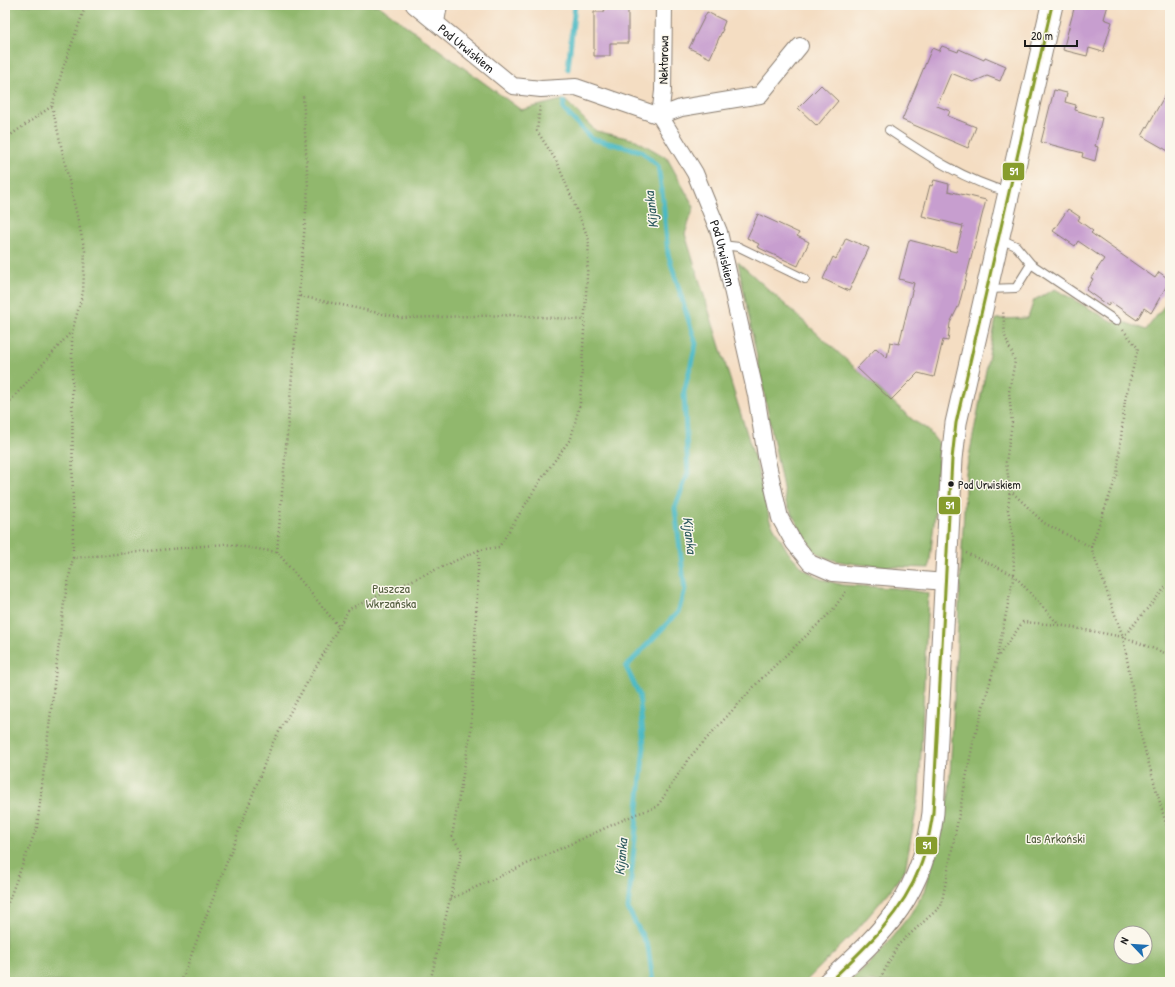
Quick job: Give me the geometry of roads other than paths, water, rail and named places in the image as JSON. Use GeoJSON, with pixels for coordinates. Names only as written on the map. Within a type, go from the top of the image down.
{"type":"FeatureCollection","features":[{"type":"Feature","properties":{"kind":"street","name":"Pod Urwiskiem"},"geometry":{"type":"LineString","coordinates":[[414,5],[513,86],[541,89],[576,87],[660,116],[694,173],[719,232],[756,395],[766,456],[780,518],[794,543],[810,563],[833,573],[862,577],[946,582]]}},
{"type":"Feature","properties":{"kind":"street"},"geometry":{"type":"LineString","coordinates":[[436,22],[439,5]]}},
{"type":"Feature","properties":{"kind":"street","name":"Nektarowa"},"geometry":{"type":"LineString","coordinates":[[660,116],[663,91],[664,5]]}},
{"type":"Feature","properties":{"kind":"street"},"geometry":{"type":"LineString","coordinates":[[829,982],[870,944],[890,921],[910,889],[925,854],[933,813],[954,437],[996,289],[998,238],[1052,5]]}},
{"type":"Feature","properties":{"kind":"street"},"geometry":{"type":"LineString","coordinates":[[660,116],[681,108],[760,95],[800,46]]}},
{"type":"Feature","properties":{"kind":"lane"},"geometry":{"type":"LineString","coordinates":[[889,130],[934,159],[991,188],[1009,192]]}},
{"type":"Feature","properties":{"kind":"lane"},"geometry":{"type":"LineString","coordinates":[[998,238],[1016,246],[1031,264],[1116,321]]}},
{"type":"Feature","properties":{"kind":"lane"},"geometry":{"type":"LineString","coordinates":[[722,245],[739,247],[805,279]]}},
{"type":"Feature","properties":{"kind":"lane"},"geometry":{"type":"LineString","coordinates":[[996,289],[1016,288],[1031,264]]}},
{"type":"Feature","properties":{"kind":"waterway"},"geometry":{"type":"LineString","coordinates":[[568,69],[575,5]]}},
{"type":"Feature","properties":{"kind":"waterway","name":"Kijanka"},"geometry":{"type":"LineString","coordinates":[[564,102],[563,109],[592,139],[641,151],[658,166],[663,199],[668,254],[696,344],[684,392],[688,473],[675,508],[685,590],[678,612],[626,667],[639,694],[644,746],[628,909],[648,947],[653,982]]}},
{"type":"Feature","properties":{"kind":"place","name":"Pod Urwiskiem"},"geometry":{"type":"Point","coordinates":[951,484]}},
{"type":"Feature","properties":{"kind":"park label","name":"Puszcza Wkrzańska"},"geometry":{"type":"Point","coordinates":[391,596]}},
{"type":"Feature","properties":{"kind":"park label","name":"Las Arkoński"},"geometry":{"type":"Point","coordinates":[1056,838]}}]}
